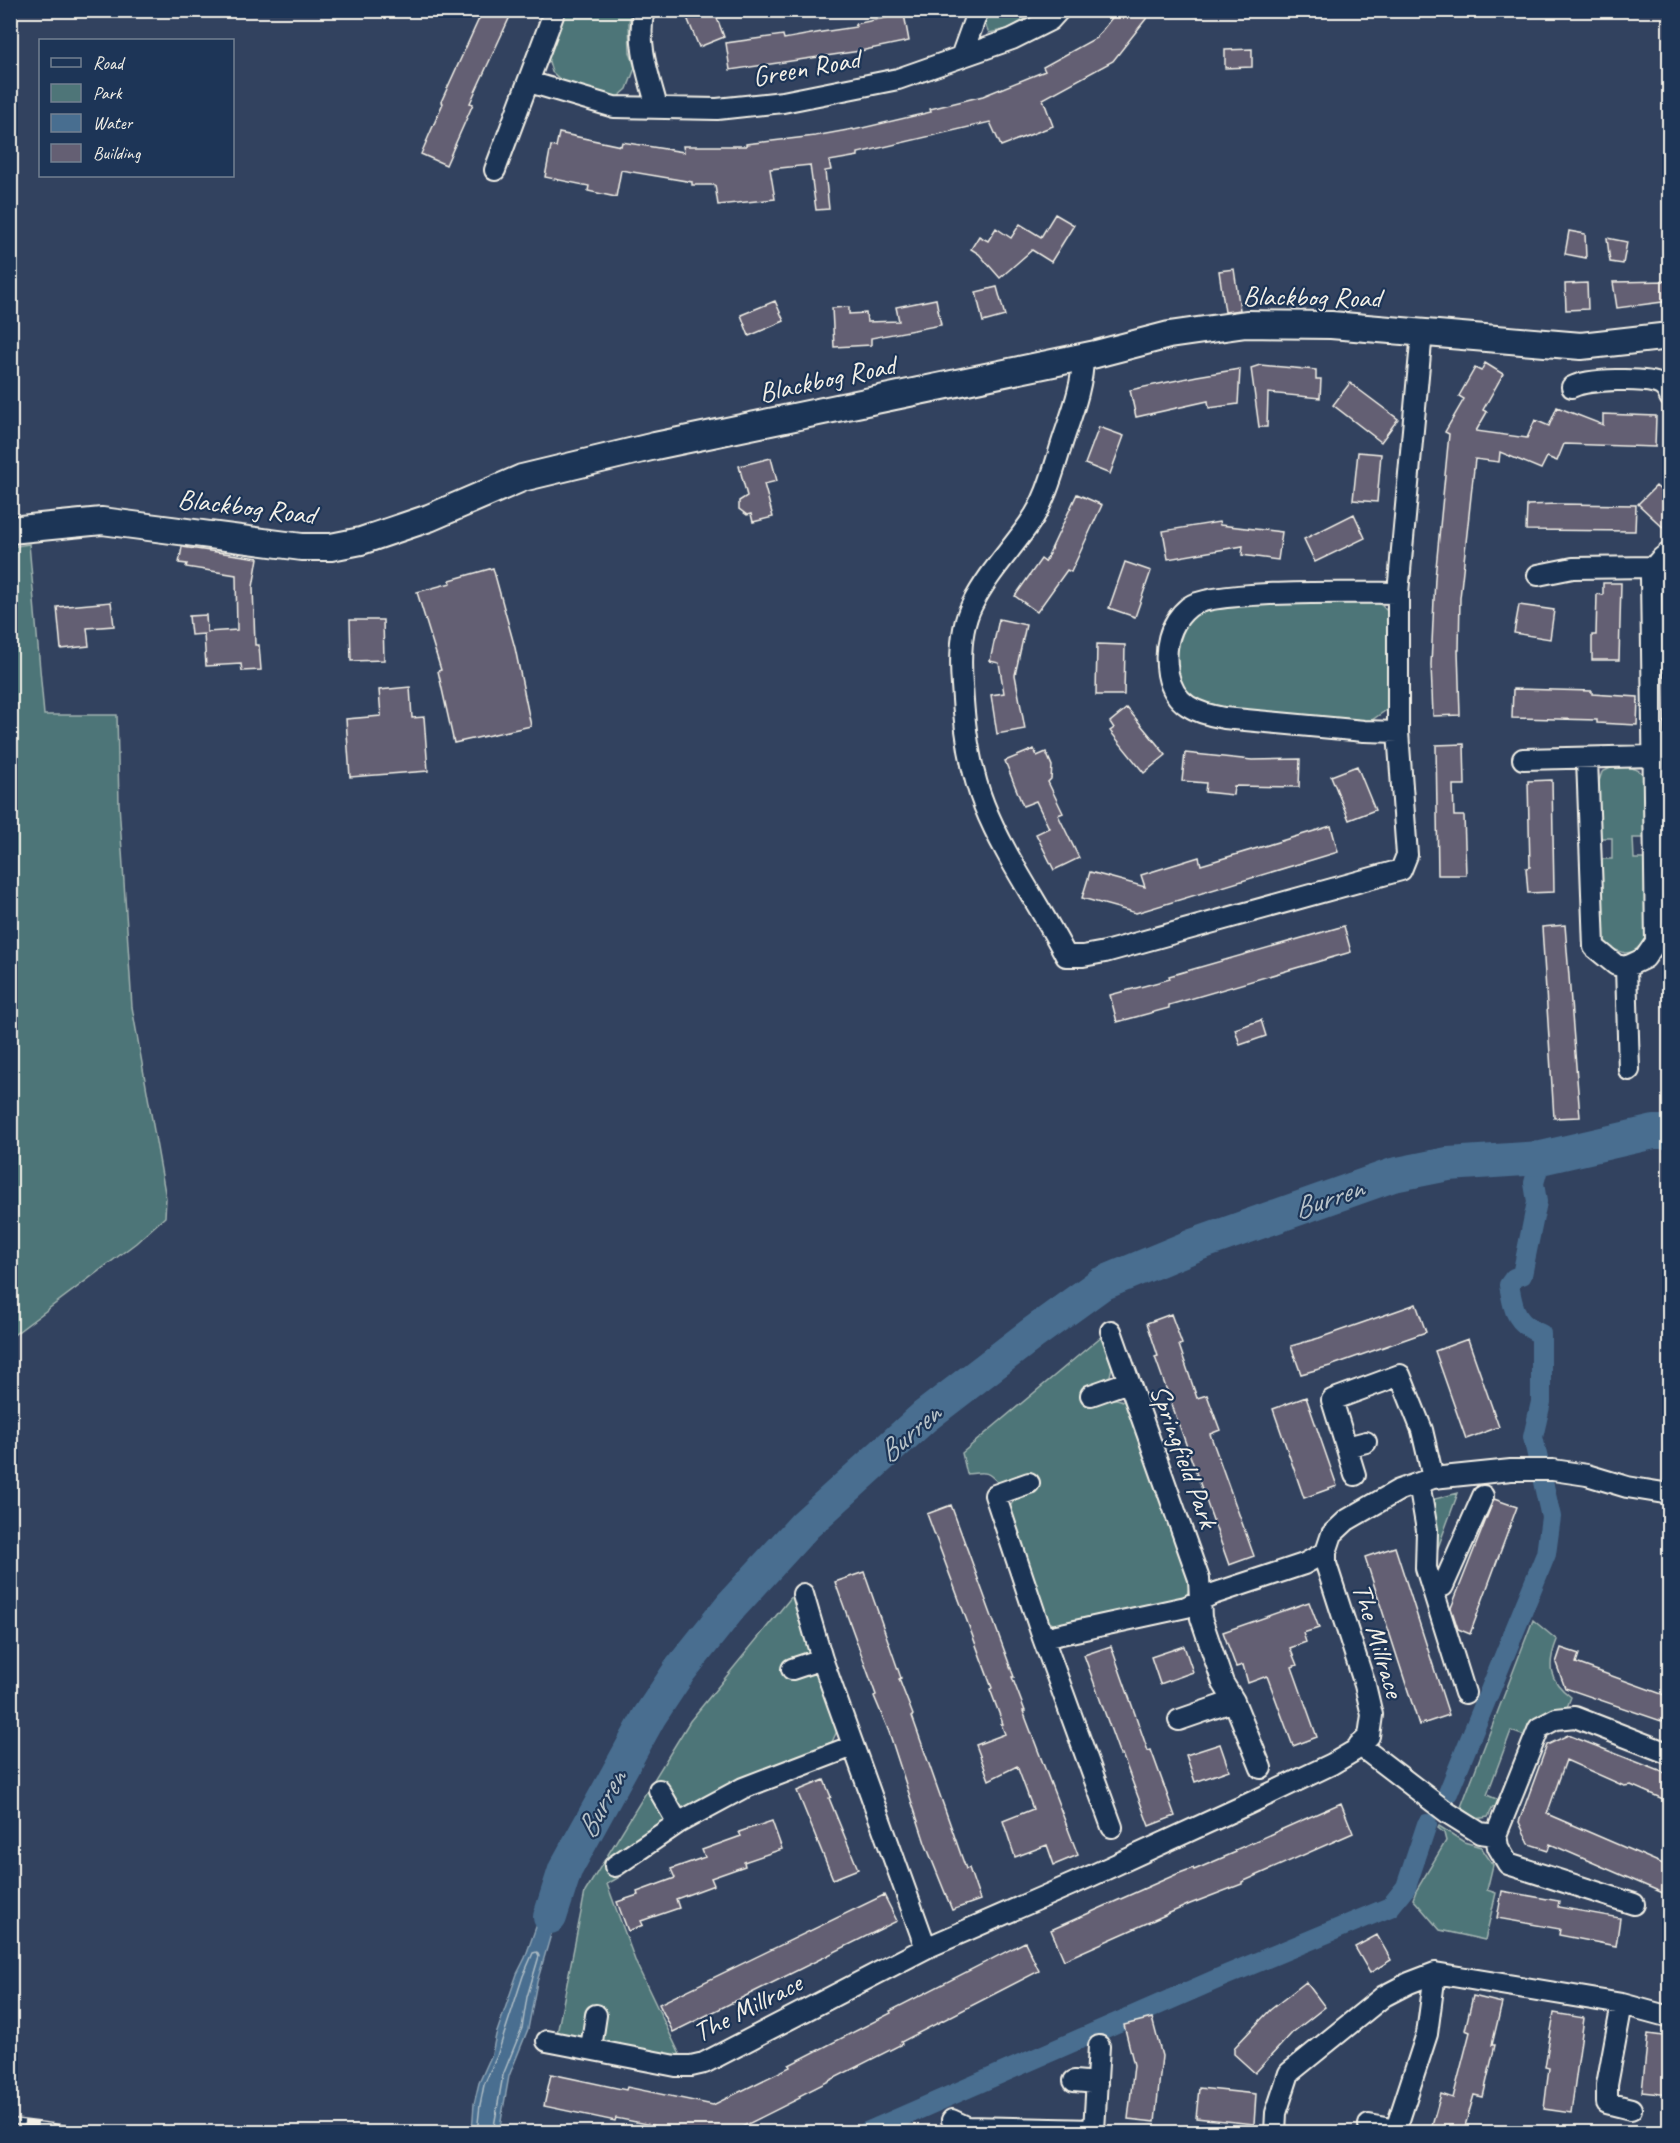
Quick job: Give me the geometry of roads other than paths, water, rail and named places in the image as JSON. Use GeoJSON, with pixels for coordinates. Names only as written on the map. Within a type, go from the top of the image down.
{"type":"FeatureCollection","features":[{"type":"Feature","properties":{"kind":"street"},"geometry":{"type":"LineString","coordinates":[[495,171],[555,10]]}},
{"type":"Feature","properties":{"kind":"street"},"geometry":{"type":"LineString","coordinates":[[644,10],[642,20],[645,62],[657,107]]}},
{"type":"Feature","properties":{"kind":"street"},"geometry":{"type":"LineString","coordinates":[[961,57],[978,10]]}},
{"type":"Feature","properties":{"kind":"street","name":"Green Road"},"geometry":{"type":"LineString","coordinates":[[529,82],[614,107],[717,109],[783,102],[898,79],[1012,39],[1050,20],[1059,10]]}},
{"type":"Feature","properties":{"kind":"street","name":"Blackbog Road"},"geometry":{"type":"LineString","coordinates":[[10,530],[102,521],[302,548],[332,547],[361,541],[429,518],[522,478],[655,446],[1083,357],[1169,335],[1246,324],[1331,325],[1581,346],[1670,336]]}},
{"type":"Feature","properties":{"kind":"street"},"geometry":{"type":"LineString","coordinates":[[1083,357],[1076,400],[1046,495],[1030,523],[1004,555],[970,607],[960,660],[963,715],[983,803],[1000,841],[1066,956],[1105,952],[1401,870],[1407,855],[1398,732],[1398,593],[1422,332]]}},
{"type":"Feature","properties":{"kind":"street"},"geometry":{"type":"LineString","coordinates":[[1572,387],[1580,382],[1649,381],[1661,385],[1670,397]]}},
{"type":"Feature","properties":{"kind":"street"},"geometry":{"type":"LineString","coordinates":[[1587,759],[1594,947],[1616,965],[1626,967],[1645,958],[1656,942],[1651,577],[1654,567],[1662,557],[1670,552]]}},
{"type":"Feature","properties":{"kind":"street"},"geometry":{"type":"LineString","coordinates":[[1538,575],[1574,568],[1654,567]]}},
{"type":"Feature","properties":{"kind":"street"},"geometry":{"type":"LineString","coordinates":[[1398,593],[1288,593],[1208,599],[1190,606],[1178,619],[1167,642],[1170,686],[1185,706],[1204,714],[1364,732],[1398,732]]}},
{"type":"Feature","properties":{"kind":"street"},"geometry":{"type":"LineString","coordinates":[[1523,759],[1653,756]]}},
{"type":"Feature","properties":{"kind":"street"},"geometry":{"type":"LineString","coordinates":[[1626,967],[1629,1070]]}},
{"type":"Feature","properties":{"kind":"street","name":"Springfield Park"},"geometry":{"type":"LineString","coordinates":[[1111,1331],[1199,1579],[1201,1618],[1223,1683],[1234,1701],[1261,1768]]}},
{"type":"Feature","properties":{"kind":"street"},"geometry":{"type":"LineString","coordinates":[[1355,1475],[1356,1444],[1332,1400],[1400,1375],[1422,1430],[1426,1480],[1426,1568],[1465,1693]]}},
{"type":"Feature","properties":{"kind":"street"},"geometry":{"type":"LineString","coordinates":[[1091,1395],[1128,1382]]}},
{"type":"Feature","properties":{"kind":"street","name":"The Millrace"},"geometry":{"type":"LineString","coordinates":[[547,2041],[676,2066],[704,2063],[926,1948],[1091,1876],[1332,1764],[1369,1736],[1372,1715],[1365,1685],[1326,1564],[1326,1552],[1332,1534],[1347,1520],[1399,1490],[1426,1480],[1553,1470],[1587,1475],[1670,1494]]}},
{"type":"Feature","properties":{"kind":"street"},"geometry":{"type":"LineString","coordinates":[[1029,1483],[995,1495],[1043,1638],[1112,1827]]}},
{"type":"Feature","properties":{"kind":"street"},"geometry":{"type":"LineString","coordinates":[[1432,1587],[1443,1586],[1483,1496]]}},
{"type":"Feature","properties":{"kind":"street"},"geometry":{"type":"LineString","coordinates":[[1043,1638],[1186,1607],[1213,1594],[1304,1563],[1326,1552]]}},
{"type":"Feature","properties":{"kind":"street"},"geometry":{"type":"LineString","coordinates":[[803,1594],[822,1659],[926,1948]]}},
{"type":"Feature","properties":{"kind":"street"},"geometry":{"type":"LineString","coordinates":[[792,1669],[822,1659]]}},
{"type":"Feature","properties":{"kind":"street"},"geometry":{"type":"LineString","coordinates":[[1179,1720],[1234,1701]]}},
{"type":"Feature","properties":{"kind":"street"},"geometry":{"type":"LineString","coordinates":[[1634,1904],[1508,1864],[1498,1847],[1496,1834],[1539,1728],[1556,1719],[1575,1717],[1670,1754]]}},
{"type":"Feature","properties":{"kind":"street"},"geometry":{"type":"LineString","coordinates":[[1359,1745],[1448,1813],[1480,1833],[1496,1834]]}},
{"type":"Feature","properties":{"kind":"street"},"geometry":{"type":"LineString","coordinates":[[615,1866],[678,1824],[743,1788],[853,1746]]}},
{"type":"Feature","properties":{"kind":"street"},"geometry":{"type":"LineString","coordinates":[[659,1790],[678,1824]]}},
{"type":"Feature","properties":{"kind":"street"},"geometry":{"type":"LineString","coordinates":[[1369,2126],[1395,2131],[1427,2034],[1435,1973]]}},
{"type":"Feature","properties":{"kind":"street"},"geometry":{"type":"LineString","coordinates":[[1275,2133],[1276,2113],[1289,2073],[1384,1996],[1435,1973],[1622,2004],[1670,2017]]}},
{"type":"Feature","properties":{"kind":"street"},"geometry":{"type":"LineString","coordinates":[[1622,2004],[1607,2085],[1607,2103],[1631,2109]]}},
{"type":"Feature","properties":{"kind":"street"},"geometry":{"type":"LineString","coordinates":[[591,2048],[596,2014]]}},
{"type":"Feature","properties":{"kind":"street"},"geometry":{"type":"LineString","coordinates":[[952,2120],[967,2127],[1101,2131],[1097,2083],[1100,2046]]}},
{"type":"Feature","properties":{"kind":"street"},"geometry":{"type":"LineString","coordinates":[[1074,2081],[1097,2083]]}},
{"type":"Feature","properties":{"kind":"water"},"geometry":{"type":"Polygon","coordinates":[[[1669,1123],[1669,1143],[1655,1145],[1653,1124],[1669,1123]]]}},
{"type":"Feature","properties":{"kind":"water"},"geometry":{"type":"Polygon","coordinates":[[[558,1872],[572,1876],[554,1924],[537,1982],[528,2029],[509,2076],[499,2132],[472,2132],[474,2104],[479,2083],[492,2054],[496,2035],[517,1974],[558,1872]]]}},
{"type":"Feature","properties":{"kind":"waterway","name":"Burren"},"geometry":{"type":"LineString","coordinates":[[550,1917],[565,1870],[649,1717],[680,1670],[731,1606],[805,1525],[924,1417],[1101,1284],[1195,1245],[1393,1175],[1448,1164],[1541,1158],[1654,1132],[1670,1132]]}},
{"type":"Feature","properties":{"kind":"waterway"},"geometry":{"type":"LineString","coordinates":[[1448,1793],[1546,1554],[1551,1517],[1533,1437],[1541,1402],[1541,1334],[1532,1330],[1517,1315],[1509,1285],[1514,1278],[1522,1275],[1537,1202],[1534,1183],[1541,1158]]}},
{"type":"Feature","properties":{"kind":"waterway"},"geometry":{"type":"LineString","coordinates":[[867,2132],[1224,1976],[1390,1907],[1406,1887],[1427,1824]]}},
{"type":"Feature","properties":{"kind":"railway"},"geometry":{"type":"LineString","coordinates":[[10,2121],[99,2132]]}}]}
